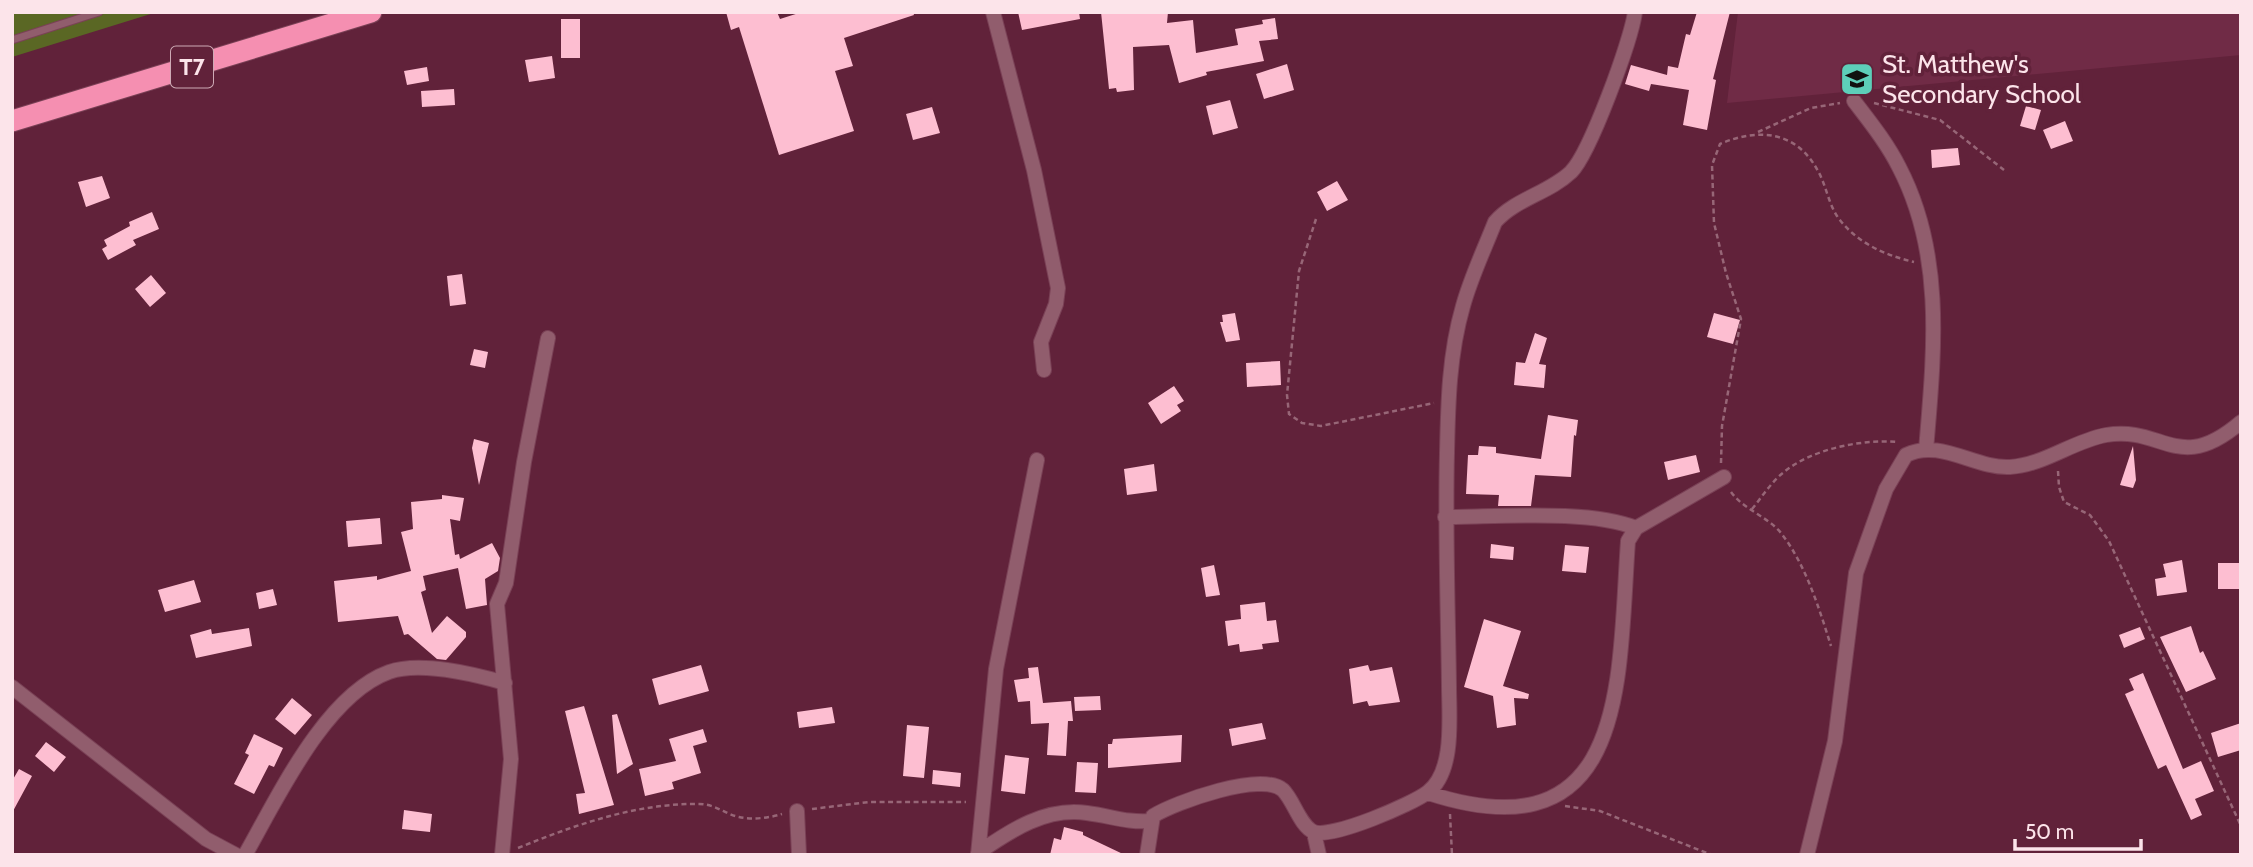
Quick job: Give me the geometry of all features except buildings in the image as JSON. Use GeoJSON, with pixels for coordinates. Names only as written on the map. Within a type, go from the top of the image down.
{"type":"FeatureCollection","features":[{"type":"Feature","properties":{"kind":"highway","name":"T7"},"geometry":{"type":"LineString","coordinates":[[12,121],[371,12]]}},
{"type":"Feature","properties":{"kind":"street"},"geometry":{"type":"LineString","coordinates":[[993,12],[1034,170],[1058,288],[1056,304],[1041,342],[1044,370]]}},
{"type":"Feature","properties":{"kind":"street"},"geometry":{"type":"LineString","coordinates":[[1314,833],[1349,827],[1427,793],[1439,780],[1447,747],[1449,699],[1445,517],[1448,401],[1463,307],[1495,222],[1502,214],[1553,186],[1576,166],[1624,59],[1635,12]]}},
{"type":"Feature","properties":{"kind":"street"},"geometry":{"type":"LineString","coordinates":[[1854,101],[1900,167],[1911,194],[1929,266],[1935,317],[1926,450]]}},
{"type":"Feature","properties":{"kind":"street"},"geometry":{"type":"LineString","coordinates":[[507,853],[511,759],[498,600],[506,583],[520,488],[548,338]]}},
{"type":"Feature","properties":{"kind":"street"},"geometry":{"type":"LineString","coordinates":[[1807,855],[1835,741],[1856,573],[1886,489],[1901,460],[1911,453],[1926,450],[2009,467],[2058,453],[2102,435],[2120,433],[2173,447],[2210,444],[2241,422]]}},
{"type":"Feature","properties":{"kind":"street"},"geometry":{"type":"LineString","coordinates":[[978,854],[996,669],[1037,460]]}},
{"type":"Feature","properties":{"kind":"street"},"geometry":{"type":"LineString","coordinates":[[1427,793],[1485,808],[1512,809],[1538,803],[1560,792],[1585,773],[1603,743],[1614,709],[1628,541],[1636,528],[1724,477]]}},
{"type":"Feature","properties":{"kind":"street"},"geometry":{"type":"LineString","coordinates":[[1445,517],[1592,519],[1621,522],[1636,528]]}},
{"type":"Feature","properties":{"kind":"street"},"geometry":{"type":"LineString","coordinates":[[245,855],[308,745],[332,715],[366,685],[390,672],[428,669],[458,670],[505,682]]}},
{"type":"Feature","properties":{"kind":"street"},"geometry":{"type":"LineString","coordinates":[[12,687],[206,839],[236,855]]}},
{"type":"Feature","properties":{"kind":"street"},"geometry":{"type":"LineString","coordinates":[[1147,855],[1152,821],[1156,814],[1185,801],[1262,782],[1277,786],[1285,792],[1314,833],[1319,855]]}},
{"type":"Feature","properties":{"kind":"street"},"geometry":{"type":"LineString","coordinates":[[797,811],[799,855]]}},
{"type":"Feature","properties":{"kind":"street"},"geometry":{"type":"LineString","coordinates":[[978,854],[1024,825],[1062,811],[1086,812],[1130,823],[1152,821]]}},
{"type":"Feature","properties":{"kind":"lane"},"geometry":{"type":"LineString","coordinates":[[12,40],[99,12]]}},
{"type":"Feature","properties":{"kind":"path"},"geometry":{"type":"LineString","coordinates":[[1832,650],[1821,613],[1796,558],[1780,532],[1738,501],[1724,477],[1722,426],[1741,319],[1714,223],[1712,165],[1720,144],[1743,134],[1758,132],[1782,137],[1817,169],[1838,217],[1859,237],[1873,249],[1895,258],[1929,266]]}},
{"type":"Feature","properties":{"kind":"path"},"geometry":{"type":"LineString","coordinates":[[1316,219],[1299,271],[1287,395],[1289,414],[1302,423],[1321,426],[1448,401]]}},
{"type":"Feature","properties":{"kind":"path"},"geometry":{"type":"LineString","coordinates":[[1751,510],[1783,472],[1810,456],[1844,446],[1881,441],[1897,442],[1911,453]]}},
{"type":"Feature","properties":{"kind":"path"},"geometry":{"type":"LineString","coordinates":[[2058,453],[2059,487],[2064,502],[2090,515],[2109,541],[2241,826]]}},
{"type":"Feature","properties":{"kind":"path"},"geometry":{"type":"LineString","coordinates":[[1449,800],[1452,855]]}},
{"type":"Feature","properties":{"kind":"path"},"geometry":{"type":"LineString","coordinates":[[507,853],[576,825],[629,811],[700,804],[719,807],[739,817],[768,818],[797,811],[869,802],[981,802]]}},
{"type":"Feature","properties":{"kind":"path"},"geometry":{"type":"LineString","coordinates":[[1538,803],[1600,811],[1712,855]]}},
{"type":"Feature","properties":{"kind":"shaded area","name":"St. Matthew's Secondary School"},"geometry":{"type":"Polygon","coordinates":[[[1738,12],[2241,12],[2241,55],[1727,103],[1738,12]]]}},
{"type":"Feature","properties":{"kind":"green space"},"geometry":{"type":"Polygon","coordinates":[[[12,12],[157,12],[12,57],[12,12]]]}},
{"type":"Feature","properties":{"kind":"place","name":"St. Matthew's Secondary School"},"geometry":{"type":"Point","coordinates":[1857,79]}}]}
